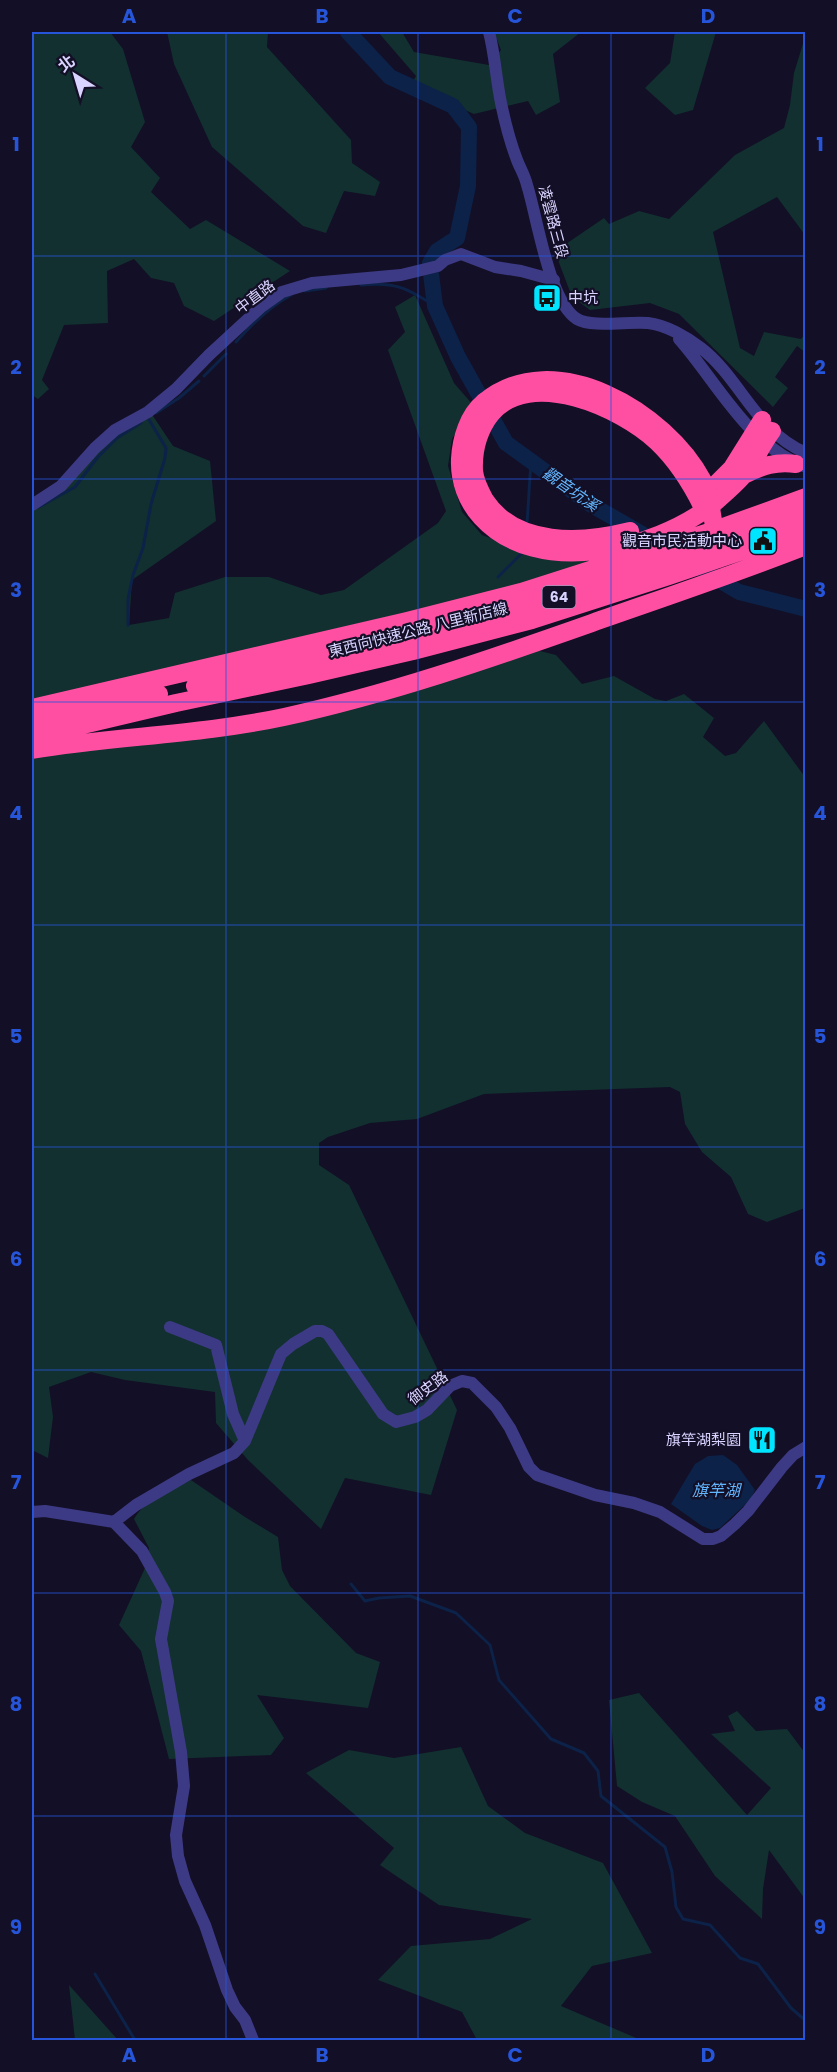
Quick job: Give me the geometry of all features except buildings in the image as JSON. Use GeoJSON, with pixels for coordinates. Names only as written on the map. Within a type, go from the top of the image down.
{"type":"FeatureCollection","features":[{"type":"Feature","properties":{"kind":"highway"},"geometry":{"type":"LineString","coordinates":[[731,574],[715,530],[704,482],[678,446],[646,416],[607,394],[560,381],[521,382],[504,388],[479,406],[471,419],[460,451],[459,466],[462,483],[468,499],[489,526],[512,541],[529,548],[572,553],[596,551],[643,540],[673,522],[711,506],[742,476],[764,465],[802,461]]}},
{"type":"Feature","properties":{"kind":"highway"},"geometry":{"type":"LineString","coordinates":[[742,476],[763,431]]}},
{"type":"Feature","properties":{"kind":"highway"},"geometry":{"type":"LineString","coordinates":[[673,522],[721,480],[763,431]]}},
{"type":"Feature","properties":{"kind":"highway"},"geometry":{"type":"LineString","coordinates":[[32,708],[306,660],[408,621],[521,592],[715,530],[806,497]]}},
{"type":"Feature","properties":{"kind":"highway","name":"東西向快速公路 八里新店線"},"geometry":{"type":"LineString","coordinates":[[32,722],[410,638],[528,607],[664,564],[806,514]]}},
{"type":"Feature","properties":{"kind":"highway","name":"東西向快速公路 八里新店線"},"geometry":{"type":"LineString","coordinates":[[32,737],[176,703],[306,660],[413,651],[532,620],[806,529]]}},
{"type":"Feature","properties":{"kind":"highway"},"geometry":{"type":"LineString","coordinates":[[32,750],[192,733],[281,718],[367,698],[454,672],[806,546]]}},
{"type":"Feature","properties":{"kind":"street","name":"凌雲路三段"},"geometry":{"type":"LineString","coordinates":[[489,32],[501,103],[516,159],[527,184],[554,280],[566,310],[576,319],[586,323],[661,325],[689,340],[712,358],[763,431],[802,461]]}},
{"type":"Feature","properties":{"kind":"street","name":"中直路"},"geometry":{"type":"LineString","coordinates":[[32,505],[61,486],[95,448],[115,430],[148,412],[176,389],[209,355],[282,292],[312,283],[401,275],[438,266],[445,260],[461,254],[495,267],[554,280]]}},
{"type":"Feature","properties":{"kind":"street"},"geometry":{"type":"LineString","coordinates":[[170,1327],[216,1346],[233,1413],[245,1441]]}},
{"type":"Feature","properties":{"kind":"street","name":"御史路"},"geometry":{"type":"LineString","coordinates":[[114,1522],[136,1505],[189,1474],[234,1454],[245,1441],[281,1354],[315,1331],[328,1334],[383,1414],[396,1422],[415,1417],[427,1410],[450,1386],[462,1381],[472,1383],[496,1407],[510,1428],[529,1467],[537,1475],[595,1495],[634,1503],[660,1512],[703,1539],[721,1536],[735,1524],[793,1455],[806,1447]]}},
{"type":"Feature","properties":{"kind":"street"},"geometry":{"type":"LineString","coordinates":[[32,1512],[45,1511],[114,1522],[142,1551],[165,1592],[168,1601],[161,1639],[181,1752],[184,1786],[177,1835],[178,1856],[185,1881],[205,1924],[227,1990],[254,2040]]}},
{"type":"Feature","properties":{"kind":"green space"},"geometry":{"type":"Polygon","coordinates":[[[32,32],[110,32],[123,49],[145,122],[131,147],[160,178],[151,192],[190,229],[206,220],[290,271],[214,321],[184,306],[174,283],[151,278],[134,259],[107,271],[108,323],[64,325],[42,380],[49,389],[38,399],[32,395],[32,32]]]}},
{"type":"Feature","properties":{"kind":"green space"},"geometry":{"type":"Polygon","coordinates":[[[167,32],[268,32],[267,47],[351,140],[352,163],[380,182],[375,196],[344,191],[326,233],[303,226],[212,147],[174,64],[167,32]]]}},
{"type":"Feature","properties":{"kind":"green space"},"geometry":{"type":"Polygon","coordinates":[[[378,32],[402,32],[414,52],[489,65],[501,50],[494,32],[581,32],[553,54],[560,102],[536,115],[528,101],[474,114],[410,86],[416,76],[378,32]]]}},
{"type":"Feature","properties":{"kind":"green space"},"geometry":{"type":"Polygon","coordinates":[[[675,32],[716,32],[693,110],[675,115],[645,88],[670,63],[675,32]]]}},
{"type":"Feature","properties":{"kind":"green space"},"geometry":{"type":"Polygon","coordinates":[[[805,37],[805,235],[777,197],[713,232],[740,348],[754,356],[764,332],[801,339],[805,334],[805,352],[797,346],[775,377],[788,388],[773,407],[679,314],[650,303],[590,310],[572,297],[558,260],[560,248],[604,218],[609,224],[639,211],[669,219],[735,155],[784,128],[794,73],[805,37]]]}},
{"type":"Feature","properties":{"kind":"green space"},"geometry":{"type":"Polygon","coordinates":[[[415,295],[454,383],[473,405],[452,439],[448,466],[462,512],[482,535],[532,553],[598,559],[601,567],[32,700],[32,500],[65,480],[101,439],[149,410],[173,446],[210,461],[216,521],[132,580],[129,625],[169,618],[175,593],[225,577],[269,577],[321,595],[344,590],[438,523],[446,511],[388,350],[405,332],[395,307],[415,295]]]}},
{"type":"Feature","properties":{"kind":"green space"},"geometry":{"type":"Polygon","coordinates":[[[532,649],[556,655],[582,684],[614,676],[655,699],[666,701],[684,694],[714,718],[703,737],[725,756],[736,753],[764,721],[805,777],[805,1208],[767,1222],[748,1214],[731,1177],[702,1152],[685,1124],[680,1092],[670,1087],[484,1094],[417,1119],[370,1123],[328,1137],[319,1143],[319,1165],[349,1185],[457,1410],[431,1495],[345,1478],[321,1529],[248,1460],[216,1423],[215,1392],[125,1380],[91,1372],[49,1387],[53,1417],[48,1458],[32,1450],[32,758],[356,708],[532,649]]]}},
{"type":"Feature","properties":{"kind":"green space"},"geometry":{"type":"Polygon","coordinates":[[[191,1480],[278,1537],[282,1570],[290,1586],[356,1653],[380,1662],[368,1708],[257,1695],[284,1738],[271,1755],[169,1759],[141,1651],[119,1625],[145,1568],[149,1548],[134,1519],[152,1500],[191,1480]]]}},
{"type":"Feature","properties":{"kind":"green space"},"geometry":{"type":"Polygon","coordinates":[[[639,1693],[747,1815],[771,1788],[711,1734],[735,1731],[728,1716],[737,1711],[756,1731],[787,1729],[805,1753],[805,1899],[769,1850],[763,1889],[762,1919],[715,1876],[675,1816],[642,1802],[617,1786],[609,1700],[639,1693]]]}},
{"type":"Feature","properties":{"kind":"green space"},"geometry":{"type":"Polygon","coordinates":[[[461,1747],[488,1806],[525,1833],[603,1863],[652,1953],[592,1966],[561,2006],[641,2040],[477,2040],[462,2012],[378,1980],[411,1946],[490,1939],[532,1919],[439,1905],[380,1865],[394,1848],[306,1773],[349,1750],[394,1758],[461,1747]]]}},
{"type":"Feature","properties":{"kind":"green space"},"geometry":{"type":"Polygon","coordinates":[[[69,1985],[118,2040],[75,2040],[69,1985]]]}},
{"type":"Feature","properties":{"kind":"water","name":"旗竿湖"},"geometry":{"type":"Polygon","coordinates":[[[723,1455],[737,1465],[755,1490],[751,1499],[720,1528],[712,1530],[702,1526],[671,1504],[695,1464],[708,1456],[723,1455]]]}},
{"type":"Feature","properties":{"kind":"waterway","name":"觀音坑溪"},"geometry":{"type":"LineString","coordinates":[[348,32],[390,77],[453,106],[469,127],[468,186],[457,238],[437,251],[430,263]]}},
{"type":"Feature","properties":{"kind":"waterway","name":"觀音坑溪"},"geometry":{"type":"LineString","coordinates":[[431,274],[435,306],[458,357],[506,443],[590,504],[642,534]]}},
{"type":"Feature","properties":{"kind":"waterway"},"geometry":{"type":"LineString","coordinates":[[361,285],[383,284],[401,288],[435,306]]}},
{"type":"Feature","properties":{"kind":"waterway"},"geometry":{"type":"LineString","coordinates":[[305,291],[326,288]]}},
{"type":"Feature","properties":{"kind":"waterway"},"geometry":{"type":"LineString","coordinates":[[236,342],[261,316],[291,295]]}},
{"type":"Feature","properties":{"kind":"waterway"},"geometry":{"type":"LineString","coordinates":[[204,376],[226,354]]}},
{"type":"Feature","properties":{"kind":"waterway"},"geometry":{"type":"LineString","coordinates":[[156,413],[199,381]]}},
{"type":"Feature","properties":{"kind":"waterway"},"geometry":{"type":"LineString","coordinates":[[128,625],[128,599],[133,575],[143,548],[151,504],[166,448],[148,418]]}},
{"type":"Feature","properties":{"kind":"waterway"},"geometry":{"type":"LineString","coordinates":[[39,507],[75,487],[97,458],[117,438],[141,423]]}},
{"type":"Feature","properties":{"kind":"waterway"},"geometry":{"type":"LineString","coordinates":[[527,524],[531,461]]}},
{"type":"Feature","properties":{"kind":"waterway"},"geometry":{"type":"LineString","coordinates":[[498,577],[524,551]]}},
{"type":"Feature","properties":{"kind":"waterway","name":"觀音坑溪"},"geometry":{"type":"LineString","coordinates":[[687,561],[739,592],[806,609]]}},
{"type":"Feature","properties":{"kind":"waterway"},"geometry":{"type":"LineString","coordinates":[[351,1584],[365,1601],[410,1596],[456,1613],[490,1645],[499,1680],[551,1739],[584,1753],[598,1771],[601,1796],[665,1847],[672,1872],[676,1907],[683,1919],[710,1925],[740,1958],[758,1964],[791,2008],[806,2021]]}},
{"type":"Feature","properties":{"kind":"waterway"},"geometry":{"type":"LineString","coordinates":[[95,1974],[135,2040]]}},
{"type":"Feature","properties":{"kind":"place","name":"中坑"},"geometry":{"type":"Point","coordinates":[547,298]}},
{"type":"Feature","properties":{"kind":"place","name":"觀音市民活動中心"},"geometry":{"type":"Point","coordinates":[763,541]}},
{"type":"Feature","properties":{"kind":"place","name":"旗竿湖梨園"},"geometry":{"type":"Point","coordinates":[762,1440]}}]}
